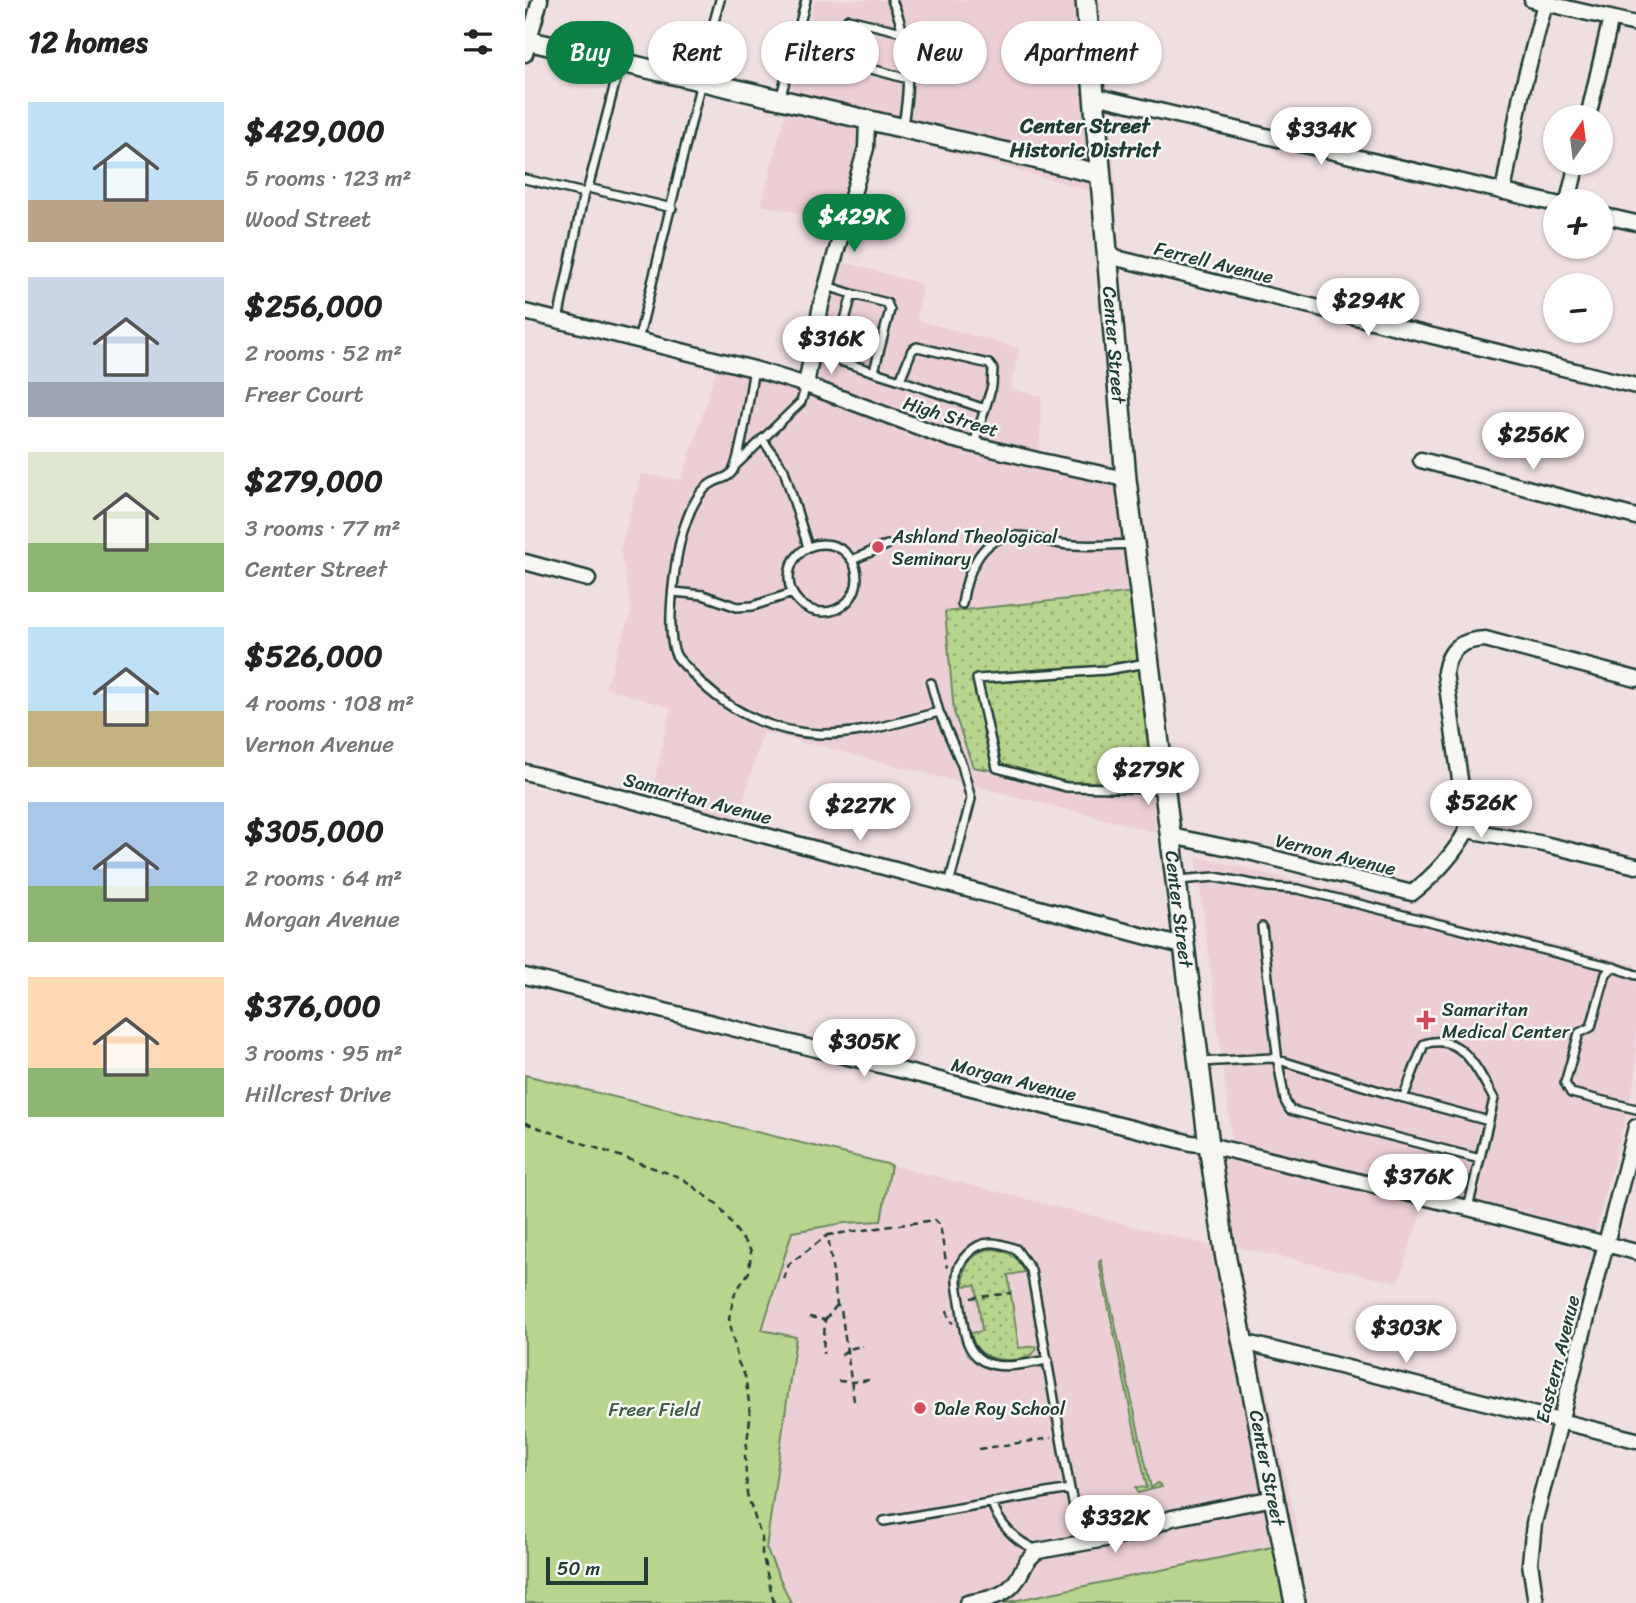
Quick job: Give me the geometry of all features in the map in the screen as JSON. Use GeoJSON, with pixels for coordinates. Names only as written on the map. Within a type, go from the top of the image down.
{"type":"FeatureCollection","features":[{"type":"Feature","properties":{"kind":"main road","name":"Center Street"},"geometry":{"type":"LineString","coordinates":[[1086,0],[1126,479],[1209,1145],[1226,1259],[1295,1603]]}},
{"type":"Feature","properties":{"kind":"street"},"geometry":{"type":"LineString","coordinates":[[540,0],[526,45],[546,49]]}},
{"type":"Feature","properties":{"kind":"street"},"geometry":{"type":"LineString","coordinates":[[1503,192],[1538,1],[1636,24]]}},
{"type":"Feature","properties":{"kind":"street"},"geometry":{"type":"LineString","coordinates":[[1591,105],[1611,18]]}},
{"type":"Feature","properties":{"kind":"street"},"geometry":{"type":"LineString","coordinates":[[708,84],[1100,174]]}},
{"type":"Feature","properties":{"kind":"street"},"geometry":{"type":"LineString","coordinates":[[1095,96],[1543,201]]}},
{"type":"Feature","properties":{"kind":"street"},"geometry":{"type":"LineString","coordinates":[[806,385],[826,285],[866,148],[867,121]]}},
{"type":"Feature","properties":{"kind":"street"},"geometry":{"type":"LineString","coordinates":[[1613,218],[1636,223]]}},
{"type":"Feature","properties":{"kind":"street","name":"Ferrell Avenue"},"geometry":{"type":"LineString","coordinates":[[1108,256],[1636,386]]}},
{"type":"Feature","properties":{"kind":"street","name":"High Street"},"geometry":{"type":"LineString","coordinates":[[525,312],[754,369],[974,445],[1126,479]]}},
{"type":"Feature","properties":{"kind":"street"},"geometry":{"type":"LineString","coordinates":[[1421,460],[1636,517]]}},
{"type":"Feature","properties":{"kind":"street"},"geometry":{"type":"LineString","coordinates":[[525,562],[588,579]]}},
{"type":"Feature","properties":{"kind":"street"},"geometry":{"type":"LineString","coordinates":[[1636,679],[1485,639],[1459,645],[1447,659],[1445,672],[1467,830],[1544,844],[1636,866]]}},
{"type":"Feature","properties":{"kind":"street","name":"Samaritan Avenue"},"geometry":{"type":"LineString","coordinates":[[525,772],[1186,947]]}},
{"type":"Feature","properties":{"kind":"street","name":"Vernon Avenue"},"geometry":{"type":"LineString","coordinates":[[1171,836],[1249,852],[1412,893],[1436,874],[1467,830]]}},
{"type":"Feature","properties":{"kind":"street","name":"Morgan Avenue"},"geometry":{"type":"LineString","coordinates":[[525,976],[1191,1143],[1209,1145],[1468,1208],[1636,1252]]}},
{"type":"Feature","properties":{"kind":"street","name":"Eastern Avenue"},"geometry":{"type":"LineString","coordinates":[[1536,1603],[1532,1583],[1531,1538],[1636,1127]]}},
{"type":"Feature","properties":{"kind":"street"},"geometry":{"type":"LineString","coordinates":[[1243,1342],[1636,1440]]}},
{"type":"Feature","properties":{"kind":"street"},"geometry":{"type":"LineString","coordinates":[[967,1603],[1006,1592],[1017,1580],[1028,1558],[1038,1550],[1133,1534],[1172,1518],[1274,1498]]}},
{"type":"Feature","properties":{"kind":"lane"},"geometry":{"type":"LineString","coordinates":[[715,21],[720,0]]}},
{"type":"Feature","properties":{"kind":"lane"},"geometry":{"type":"LineString","coordinates":[[780,100],[806,0]]}},
{"type":"Feature","properties":{"kind":"lane"},"geometry":{"type":"LineString","coordinates":[[892,0],[899,21]]}},
{"type":"Feature","properties":{"kind":"lane"},"geometry":{"type":"LineString","coordinates":[[848,19],[893,30]]}},
{"type":"Feature","properties":{"kind":"lane"},"geometry":{"type":"LineString","coordinates":[[557,320],[614,84]]}},
{"type":"Feature","properties":{"kind":"lane"},"geometry":{"type":"LineString","coordinates":[[638,342],[672,208],[699,84]]}},
{"type":"Feature","properties":{"kind":"lane"},"geometry":{"type":"LineString","coordinates":[[902,129],[908,100],[908,84]]}},
{"type":"Feature","properties":{"kind":"lane"},"geometry":{"type":"LineString","coordinates":[[525,179],[672,208]]}},
{"type":"Feature","properties":{"kind":"lane"},"geometry":{"type":"LineString","coordinates":[[826,285],[887,303],[890,310],[874,372]]}},
{"type":"Feature","properties":{"kind":"lane"},"geometry":{"type":"LineString","coordinates":[[852,294],[836,354],[840,361],[985,409]]}},
{"type":"Feature","properties":{"kind":"lane"},"geometry":{"type":"LineString","coordinates":[[900,380],[912,350],[917,347],[989,364],[993,369],[992,386],[974,445]]}},
{"type":"Feature","properties":{"kind":"lane"},"geometry":{"type":"LineString","coordinates":[[737,464],[754,369]]}},
{"type":"Feature","properties":{"kind":"lane"},"geometry":{"type":"LineString","coordinates":[[806,385],[801,402],[737,464],[728,477],[711,483],[696,500],[681,539],[670,622],[676,655],[704,688],[746,716],[779,728],[817,734],[855,733],[939,712]]}},
{"type":"Feature","properties":{"kind":"lane"},"geometry":{"type":"LineString","coordinates":[[762,439],[784,470],[808,547]]}},
{"type":"Feature","properties":{"kind":"lane"},"geometry":{"type":"LineString","coordinates":[[962,604],[965,585],[980,553],[1002,538],[1017,535],[1059,544],[1092,546],[1136,543]]}},
{"type":"Feature","properties":{"kind":"lane"},"geometry":{"type":"LineString","coordinates":[[833,545],[852,560],[857,580],[853,594],[838,609],[830,611],[807,608],[792,593],[789,579],[791,566],[797,556],[808,547],[833,545]]}},
{"type":"Feature","properties":{"kind":"lane"},"geometry":{"type":"LineString","coordinates":[[852,560],[887,545]]}},
{"type":"Feature","properties":{"kind":"lane"},"geometry":{"type":"LineString","coordinates":[[674,592],[703,596],[737,607],[753,606],[792,593]]}},
{"type":"Feature","properties":{"kind":"lane"},"geometry":{"type":"LineString","coordinates":[[1150,662],[1106,670],[977,679],[997,768],[1066,787],[1166,789]]}},
{"type":"Feature","properties":{"kind":"lane"},"geometry":{"type":"LineString","coordinates":[[931,683],[939,712],[962,765],[971,799],[949,884]]}},
{"type":"Feature","properties":{"kind":"lane"},"geometry":{"type":"LineString","coordinates":[[1177,880],[1215,877],[1269,887],[1298,889],[1636,975]]}},
{"type":"Feature","properties":{"kind":"lane"},"geometry":{"type":"LineString","coordinates":[[1262,928],[1278,1062],[1285,1101],[1290,1110],[1480,1159]]}},
{"type":"Feature","properties":{"kind":"lane"},"geometry":{"type":"LineString","coordinates":[[1613,967],[1606,974],[1591,1027],[1579,1033],[1565,1083],[1571,1093],[1636,1109]]}},
{"type":"Feature","properties":{"kind":"lane"},"geometry":{"type":"LineString","coordinates":[[1403,1098],[1425,1044],[1433,1041],[1455,1045],[1468,1055],[1494,1100],[1468,1208]]}},
{"type":"Feature","properties":{"kind":"lane"},"geometry":{"type":"LineString","coordinates":[[1199,1062],[1263,1058],[1489,1121]]}},
{"type":"Feature","properties":{"kind":"lane"},"geometry":{"type":"LineString","coordinates":[[1048,1360],[1003,1366],[981,1359],[972,1351],[965,1339],[957,1276],[960,1265],[968,1254],[978,1247],[989,1243],[1016,1249],[1031,1270],[1048,1360],[1070,1489],[1081,1542]]}},
{"type":"Feature","properties":{"kind":"lane"},"geometry":{"type":"LineString","coordinates":[[884,1521],[1070,1489]]}},
{"type":"Feature","properties":{"kind":"lane"},"geometry":{"type":"LineString","coordinates":[[992,1502],[994,1512],[1002,1523],[1028,1547],[1038,1550]]}},
{"type":"Feature","properties":{"kind":"path"},"geometry":{"type":"LineString","coordinates":[[525,1123],[682,1178],[718,1205],[751,1251],[749,1272],[735,1293],[729,1318],[745,1376],[749,1402],[750,1419],[745,1457],[747,1494],[762,1539],[762,1553],[774,1603]]}},
{"type":"Feature","properties":{"kind":"path"},"geometry":{"type":"LineString","coordinates":[[784,1279],[789,1264],[828,1235],[935,1220],[940,1225],[948,1274]]}},
{"type":"Feature","properties":{"kind":"path"},"geometry":{"type":"LineString","coordinates":[[828,1235],[837,1305],[841,1309],[848,1349],[854,1401]]}},
{"type":"Feature","properties":{"kind":"path"},"geometry":{"type":"LineString","coordinates":[[960,1300],[1011,1293]]}},
{"type":"Feature","properties":{"kind":"path"},"geometry":{"type":"LineString","coordinates":[[823,1354],[825,1320],[837,1305]]}},
{"type":"Feature","properties":{"kind":"path"},"geometry":{"type":"LineString","coordinates":[[947,1310],[949,1320],[955,1323]]}},
{"type":"Feature","properties":{"kind":"path"},"geometry":{"type":"LineString","coordinates":[[809,1318],[825,1320]]}},
{"type":"Feature","properties":{"kind":"path"},"geometry":{"type":"LineString","coordinates":[[841,1355],[848,1349],[863,1346]]}},
{"type":"Feature","properties":{"kind":"path"},"geometry":{"type":"LineString","coordinates":[[838,1381],[869,1380]]}},
{"type":"Feature","properties":{"kind":"path"},"geometry":{"type":"LineString","coordinates":[[979,1449],[1061,1436]]}},
{"type":"Feature","properties":{"kind":"shaded area"},"geometry":{"type":"Polygon","coordinates":[[[815,0],[1100,0],[1102,21],[1001,21],[1001,84],[1107,84],[1117,198],[865,129],[840,222],[761,205],[793,84],[879,84],[879,21],[809,21],[815,0]]]}},
{"type":"Feature","properties":{"kind":"shaded area","name":"Ashland Theological Seminary"},"geometry":{"type":"Polygon","coordinates":[[[830,258],[922,284],[917,320],[1019,348],[1011,389],[1042,396],[1039,455],[1126,479],[1171,836],[763,732],[737,822],[650,799],[671,708],[605,688],[632,610],[620,550],[641,474],[682,480],[718,365],[800,384],[830,258]]]}},
{"type":"Feature","properties":{"kind":"shaded area"},"geometry":{"type":"Polygon","coordinates":[[[1196,856],[1636,965],[1636,1076],[1596,1231],[1429,1189],[1398,1283],[1236,1247],[1299,1537],[1277,1546],[1003,1603],[791,1603],[766,1549],[796,1338],[762,1330],[792,1232],[881,1220],[891,1165],[1217,1247],[1205,1163],[1232,1140],[1196,856]]]}},
{"type":"Feature","properties":{"kind":"green space"},"geometry":{"type":"Polygon","coordinates":[[[1136,592],[1162,783],[1065,782],[973,767],[954,712],[945,612],[1136,592]]]}},
{"type":"Feature","properties":{"kind":"green space","name":"Freer Field"},"geometry":{"type":"Polygon","coordinates":[[[525,1075],[891,1165],[881,1221],[845,1223],[792,1232],[762,1330],[796,1337],[766,1548],[791,1603],[525,1603],[525,1075]]]}},
{"type":"Feature","properties":{"kind":"green space"},"geometry":{"type":"Polygon","coordinates":[[[988,1249],[1011,1254],[1025,1272],[1008,1275],[1019,1348],[1036,1346],[1037,1349],[1025,1358],[999,1359],[984,1354],[975,1346],[971,1333],[982,1331],[976,1285],[964,1286],[964,1273],[976,1255],[988,1249]]]}},
{"type":"Feature","properties":{"kind":"green space"},"geometry":{"type":"Polygon","coordinates":[[[1101,1260],[1151,1488],[1158,1483],[1162,1487],[1138,1493],[1136,1487],[1147,1488],[1099,1262],[1101,1260]]]}},
{"type":"Feature","properties":{"kind":"green space"},"geometry":{"type":"Polygon","coordinates":[[[1277,1546],[1289,1603],[1003,1603],[1277,1546]]]}},
{"type":"Feature","properties":{"kind":"place","name":"Ashland Theological Seminary"},"geometry":{"type":"Point","coordinates":[878,547]}},
{"type":"Feature","properties":{"kind":"place","name":"Samaritan Medical Center"},"geometry":{"type":"Point","coordinates":[1426,1020]}},
{"type":"Feature","properties":{"kind":"place","name":"Dale Roy School"},"geometry":{"type":"Point","coordinates":[920,1408]}},
{"type":"Feature","properties":{"kind":"district","name":"Center Street Historic District"},"geometry":{"type":"Point","coordinates":[1085,138]}}]}
